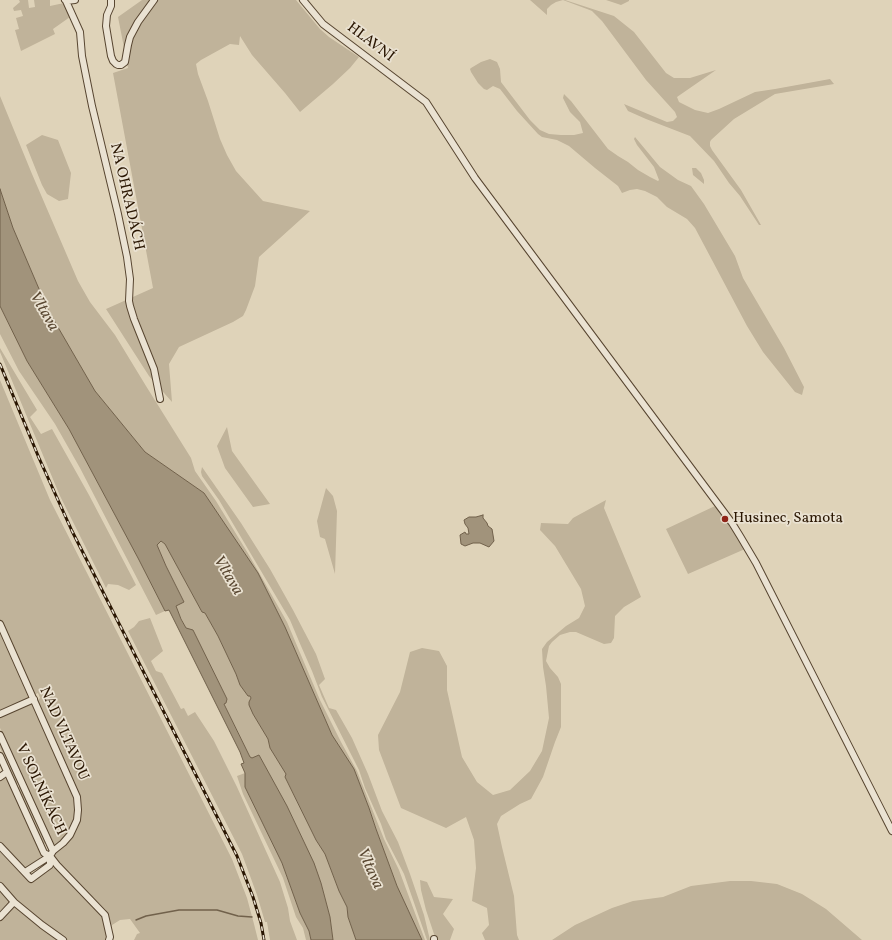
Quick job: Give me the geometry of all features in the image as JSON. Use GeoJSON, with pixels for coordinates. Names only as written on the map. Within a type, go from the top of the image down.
{"type":"FeatureCollection","features":[{"type":"Feature","properties":{"kind":"street"},"geometry":{"type":"LineString","coordinates":[[66,0],[75,0]]}},
{"type":"Feature","properties":{"kind":"street","name":"NA OHRADÁCH"},"geometry":{"type":"LineString","coordinates":[[66,0],[80,32],[82,56],[92,106],[118,214],[128,264],[130,279],[130,306],[154,369],[160,399]]}},
{"type":"Feature","properties":{"kind":"street"},"geometry":{"type":"LineString","coordinates":[[111,0],[106,26],[111,56],[116,64],[121,65],[125,62],[130,37],[138,22],[154,0]]}},
{"type":"Feature","properties":{"kind":"street","name":"HLAVNÍ"},"geometry":{"type":"LineString","coordinates":[[303,0],[323,24],[426,102],[475,178],[724,512],[756,563],[892,831]]}},
{"type":"Feature","properties":{"kind":"street","name":"NAD VLTAVOU"},"geometry":{"type":"LineString","coordinates":[[0,624],[77,797],[78,810],[75,825],[70,835],[51,854]]}},
{"type":"Feature","properties":{"kind":"street"},"geometry":{"type":"LineString","coordinates":[[0,714],[34,699]]}},
{"type":"Feature","properties":{"kind":"street","name":"V SOLNÍKÁCH"},"geometry":{"type":"LineString","coordinates":[[0,735],[51,854],[50,865],[31,879],[0,846]]}},
{"type":"Feature","properties":{"kind":"street","name":"V SOLNÍKÁCH"},"geometry":{"type":"LineString","coordinates":[[0,756],[44,853],[51,854]]}},
{"type":"Feature","properties":{"kind":"street"},"geometry":{"type":"LineString","coordinates":[[0,777],[7,772]]}},
{"type":"Feature","properties":{"kind":"street"},"geometry":{"type":"LineString","coordinates":[[51,854],[57,865],[105,915],[110,937],[109,940]]}},
{"type":"Feature","properties":{"kind":"street"},"geometry":{"type":"LineString","coordinates":[[0,886],[14,902],[63,940]]}},
{"type":"Feature","properties":{"kind":"street"},"geometry":{"type":"LineString","coordinates":[[0,916],[14,902]]}},
{"type":"Feature","properties":{"kind":"shaded area"},"geometry":{"type":"Polygon","coordinates":[[[19,0],[28,0],[29,8],[35,7],[34,0],[50,0],[50,6],[64,3],[70,17],[53,29],[55,34],[21,51],[15,30],[19,29],[16,18],[23,16],[21,10],[14,11],[13,8],[20,2],[19,0]]]}},
{"type":"Feature","properties":{"kind":"shaded area"},"geometry":{"type":"Polygon","coordinates":[[[142,0],[296,0],[320,29],[329,37],[359,57],[333,84],[300,112],[252,55],[240,36],[239,45],[230,44],[196,64],[220,139],[236,171],[263,201],[310,211],[259,257],[255,286],[243,316],[179,347],[169,364],[172,402],[149,376],[106,309],[153,288],[113,73],[128,68],[118,17],[142,0]]]}},
{"type":"Feature","properties":{"kind":"shaded area"},"geometry":{"type":"Polygon","coordinates":[[[530,0],[563,0],[551,5],[547,9],[547,15],[530,0]]]}},
{"type":"Feature","properties":{"kind":"shaded area"},"geometry":{"type":"Polygon","coordinates":[[[563,0],[614,16],[634,32],[666,73],[674,78],[690,78],[716,70],[677,97],[679,102],[695,110],[708,113],[755,92],[830,79],[834,84],[775,94],[734,119],[710,142],[712,150],[741,190],[761,225],[759,225],[714,161],[690,136],[628,111],[624,104],[667,122],[673,121],[677,117],[675,112],[646,80],[602,21],[592,11],[563,0]]]}},
{"type":"Feature","properties":{"kind":"shaded area"},"geometry":{"type":"Polygon","coordinates":[[[606,0],[629,0],[629,1],[621,5],[606,0]]]}},
{"type":"Feature","properties":{"kind":"shaded area"},"geometry":{"type":"Polygon","coordinates":[[[490,59],[497,62],[500,69],[501,82],[530,120],[540,130],[549,134],[561,135],[583,133],[580,122],[570,112],[563,98],[564,94],[608,149],[638,170],[658,181],[659,180],[654,167],[637,145],[634,139],[635,137],[660,167],[678,180],[691,186],[704,204],[735,256],[743,278],[784,348],[804,387],[802,395],[795,392],[763,352],[747,326],[695,228],[687,219],[667,207],[657,197],[645,191],[637,189],[622,193],[618,186],[569,146],[557,140],[542,137],[538,134],[517,111],[500,89],[493,86],[487,90],[478,83],[470,69],[481,62],[490,59]]]}},
{"type":"Feature","properties":{"kind":"shaded area"},"geometry":{"type":"Polygon","coordinates":[[[0,96],[78,281],[90,302],[115,335],[191,458],[195,471],[216,501],[249,555],[287,622],[320,700],[357,771],[384,839],[399,870],[425,940],[422,940],[397,886],[354,769],[332,735],[285,627],[258,573],[204,493],[145,452],[95,391],[48,310],[13,228],[0,189],[0,96]]]}},
{"type":"Feature","properties":{"kind":"shaded area"},"geometry":{"type":"Polygon","coordinates":[[[42,135],[58,140],[71,173],[68,199],[59,201],[47,194],[42,185],[26,145],[42,135]]]}},
{"type":"Feature","properties":{"kind":"shaded area"},"geometry":{"type":"Polygon","coordinates":[[[692,168],[696,168],[701,173],[704,184],[693,175],[692,168]]]}},
{"type":"Feature","properties":{"kind":"shaded area"},"geometry":{"type":"Polygon","coordinates":[[[0,306],[27,361],[69,429],[165,611],[156,615],[80,468],[55,424],[19,371],[0,334],[0,306]]]}},
{"type":"Feature","properties":{"kind":"shaded area"},"geometry":{"type":"Polygon","coordinates":[[[0,348],[37,410],[30,417],[41,434],[52,429],[89,495],[136,585],[129,590],[118,585],[108,584],[106,588],[60,496],[0,352],[0,348]]]}},
{"type":"Feature","properties":{"kind":"shaded area"},"geometry":{"type":"Polygon","coordinates":[[[0,380],[50,500],[232,859],[247,898],[258,940],[134,940],[137,934],[140,933],[130,919],[120,920],[112,925],[111,928],[109,927],[105,913],[106,910],[55,859],[54,855],[80,818],[81,810],[79,808],[74,786],[75,784],[69,775],[37,701],[40,698],[38,693],[34,695],[0,623],[0,380]]]}},
{"type":"Feature","properties":{"kind":"shaded area"},"geometry":{"type":"Polygon","coordinates":[[[227,427],[232,451],[270,504],[253,507],[225,468],[217,446],[227,427]]]}},
{"type":"Feature","properties":{"kind":"shaded area"},"geometry":{"type":"Polygon","coordinates":[[[202,467],[241,523],[270,569],[316,654],[325,679],[319,685],[329,708],[336,710],[352,738],[382,811],[398,842],[424,915],[430,940],[427,940],[404,874],[386,839],[359,770],[322,697],[290,620],[219,500],[202,476],[202,467]]]}},
{"type":"Feature","properties":{"kind":"shaded area"},"geometry":{"type":"Polygon","coordinates":[[[326,488],[333,496],[337,511],[335,574],[325,539],[320,537],[317,521],[326,488]]]}},
{"type":"Feature","properties":{"kind":"shaded area"},"geometry":{"type":"Polygon","coordinates":[[[606,500],[604,508],[641,597],[624,607],[615,616],[614,638],[611,643],[604,644],[576,632],[570,632],[560,635],[549,646],[546,661],[558,677],[561,684],[561,727],[543,777],[531,799],[501,816],[497,824],[514,896],[517,935],[519,940],[485,940],[482,933],[489,925],[487,908],[472,901],[476,868],[474,840],[466,817],[446,828],[401,808],[379,750],[378,735],[400,692],[410,652],[422,648],[439,651],[447,666],[447,690],[462,757],[477,782],[493,795],[510,790],[530,771],[542,751],[549,718],[542,649],[547,642],[566,626],[579,618],[585,606],[581,589],[555,546],[540,530],[541,523],[568,524],[573,518],[606,500]]]}},
{"type":"Feature","properties":{"kind":"shaded area"},"geometry":{"type":"Polygon","coordinates":[[[715,506],[745,549],[688,574],[666,529],[715,506]]]}},
{"type":"Feature","properties":{"kind":"shaded area"},"geometry":{"type":"Polygon","coordinates":[[[161,541],[165,544],[202,612],[205,613],[218,636],[240,685],[250,696],[253,714],[268,739],[270,748],[286,774],[285,777],[316,840],[325,854],[339,891],[347,907],[348,917],[356,940],[333,940],[330,917],[321,883],[287,806],[259,755],[252,759],[250,757],[224,703],[226,703],[227,699],[193,630],[186,628],[175,606],[184,602],[157,545],[161,541]]]}},
{"type":"Feature","properties":{"kind":"shaded area"},"geometry":{"type":"Polygon","coordinates":[[[150,618],[163,651],[151,661],[156,671],[162,673],[181,709],[184,708],[188,716],[195,712],[214,741],[237,787],[280,882],[288,908],[290,921],[297,940],[270,940],[267,922],[265,922],[242,854],[128,631],[139,621],[150,618]]]}},
{"type":"Feature","properties":{"kind":"shaded area"},"geometry":{"type":"Polygon","coordinates":[[[0,632],[74,797],[76,811],[72,826],[65,838],[57,845],[53,844],[0,728],[0,632]]]}},
{"type":"Feature","properties":{"kind":"shaded area"},"geometry":{"type":"Polygon","coordinates":[[[0,739],[19,783],[16,784],[0,748],[0,739]]]}},
{"type":"Feature","properties":{"kind":"shaded area"},"geometry":{"type":"Polygon","coordinates":[[[245,773],[245,787],[282,863],[300,913],[309,931],[311,940],[306,940],[303,928],[296,917],[283,878],[243,794],[237,776],[245,773]]]}},
{"type":"Feature","properties":{"kind":"shaded area"},"geometry":{"type":"Polygon","coordinates":[[[3,778],[8,779],[42,854],[41,857],[27,868],[21,865],[0,843],[0,781],[3,778]]]}},
{"type":"Feature","properties":{"kind":"shaded area"},"geometry":{"type":"Polygon","coordinates":[[[21,786],[46,843],[43,844],[17,788],[21,786]]]}},
{"type":"Feature","properties":{"kind":"shaded area"},"geometry":{"type":"Polygon","coordinates":[[[0,850],[30,882],[51,868],[56,868],[104,917],[107,934],[105,940],[64,940],[28,912],[0,883],[0,850]]]}},
{"type":"Feature","properties":{"kind":"shaded area"},"geometry":{"type":"Polygon","coordinates":[[[420,880],[427,882],[434,897],[453,899],[443,914],[454,929],[450,940],[436,940],[426,910],[420,880]]]}},
{"type":"Feature","properties":{"kind":"shaded area"},"geometry":{"type":"Polygon","coordinates":[[[730,881],[751,881],[777,884],[802,894],[826,909],[862,940],[552,940],[575,925],[612,908],[633,901],[663,897],[691,886],[730,881]]]}},
{"type":"Feature","properties":{"kind":"shaded area"},"geometry":{"type":"Polygon","coordinates":[[[0,889],[10,901],[10,904],[0,914],[0,889]]]}},
{"type":"Feature","properties":{"kind":"shaded area"},"geometry":{"type":"Polygon","coordinates":[[[13,906],[17,906],[59,940],[0,940],[0,919],[13,906]]]}},
{"type":"Feature","properties":{"kind":"water","name":"Vltava"},"geometry":{"type":"Polygon","coordinates":[[[0,189],[13,228],[48,310],[95,391],[145,452],[204,493],[258,573],[285,627],[332,735],[354,769],[397,886],[422,940],[356,940],[348,917],[347,907],[339,891],[325,854],[316,840],[285,777],[286,774],[270,748],[268,739],[253,714],[249,705],[251,698],[240,685],[218,636],[205,613],[202,612],[165,544],[161,541],[157,545],[184,602],[176,606],[181,619],[186,628],[193,630],[227,699],[226,703],[224,704],[250,757],[252,758],[259,755],[287,806],[314,863],[330,917],[333,940],[311,940],[309,931],[300,913],[282,863],[245,787],[245,773],[241,764],[244,763],[240,752],[169,610],[165,611],[69,429],[27,361],[0,306],[0,189]]]}},
{"type":"Feature","properties":{"kind":"water"},"geometry":{"type":"Polygon","coordinates":[[[483,515],[483,518],[488,526],[492,529],[494,541],[489,547],[480,543],[473,543],[465,546],[461,544],[460,535],[465,532],[466,534],[469,534],[464,520],[469,517],[483,515]]]}},
{"type":"Feature","properties":{"kind":"waterway"},"geometry":{"type":"LineString","coordinates":[[136,920],[146,916],[179,910],[217,910],[238,916],[252,917]]}},
{"type":"Feature","properties":{"kind":"railway"},"geometry":{"type":"LineString","coordinates":[[0,364],[39,458],[72,531],[237,856],[253,897],[261,923],[264,940]]}},
{"type":"Feature","properties":{"kind":"place","name":"Husinec, Samota"},"geometry":{"type":"Point","coordinates":[725,519]}}]}
